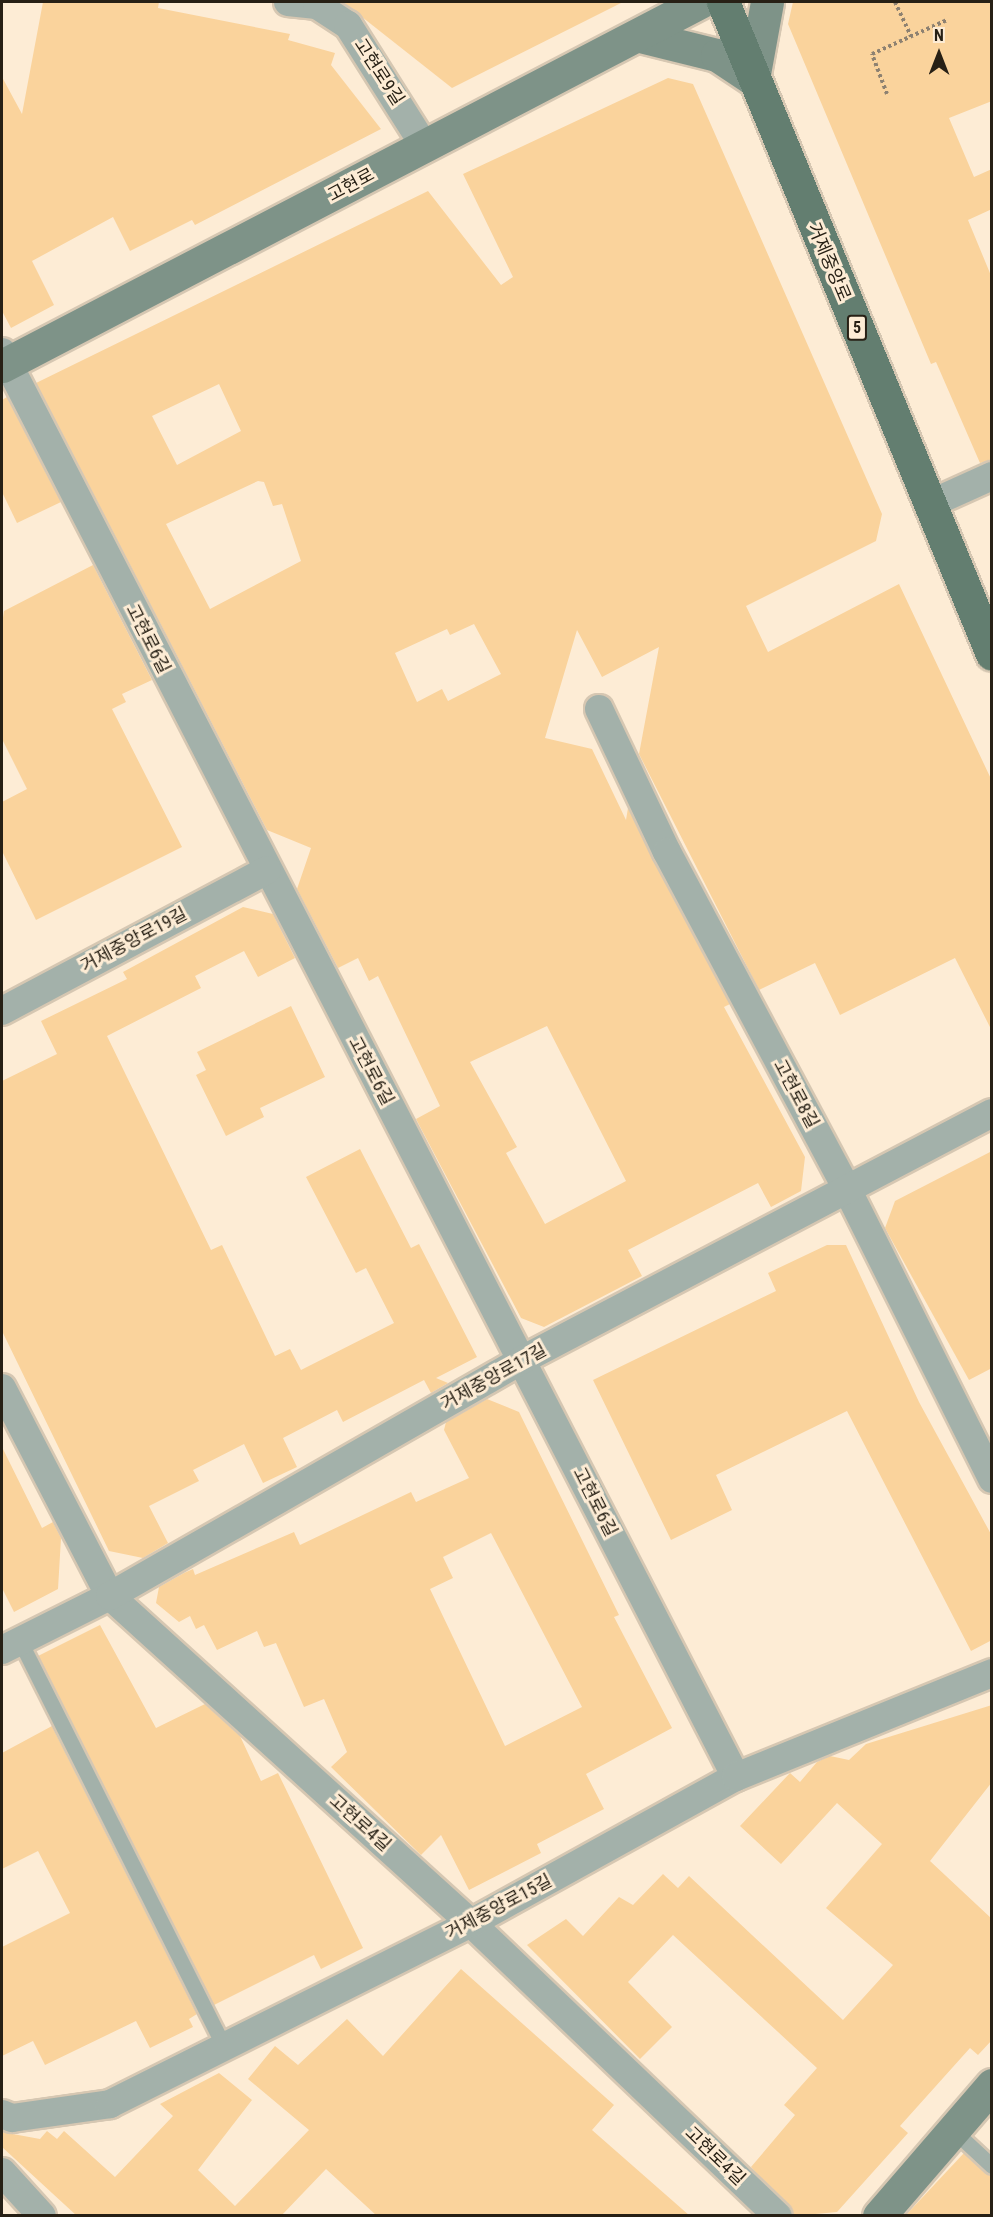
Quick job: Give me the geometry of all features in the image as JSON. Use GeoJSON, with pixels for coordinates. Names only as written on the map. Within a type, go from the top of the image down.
{"type":"FeatureCollection","features":[{"type":"Feature","properties":{"kind":"main road","name":"거제중앙로"},"geometry":{"type":"LineString","coordinates":[[723,2],[992,654]]}},
{"type":"Feature","properties":{"kind":"street","name":"고현로9길"},"geometry":{"type":"LineString","coordinates":[[288,2],[316,5],[348,25],[424,145]]}},
{"type":"Feature","properties":{"kind":"street"},"geometry":{"type":"LineString","coordinates":[[651,2],[635,39],[717,55],[753,79],[767,2]]}},
{"type":"Feature","properties":{"kind":"street","name":"고현로"},"geometry":{"type":"LineString","coordinates":[[4,360],[635,39],[700,2]]}},
{"type":"Feature","properties":{"kind":"street","name":"고현로6길"},"geometry":{"type":"LineString","coordinates":[[4,360],[736,1777]]}},
{"type":"Feature","properties":{"kind":"street"},"geometry":{"type":"LineString","coordinates":[[930,504],[992,476]]}},
{"type":"Feature","properties":{"kind":"street","name":"고현로8길"},"geometry":{"type":"LineString","coordinates":[[599,709],[667,852],[848,1191],[992,1479]]}},
{"type":"Feature","properties":{"kind":"street","name":"거제중앙로19길"},"geometry":{"type":"LineString","coordinates":[[2,1011],[267,870]]}},
{"type":"Feature","properties":{"kind":"street","name":"거제중앙로17길"},"geometry":{"type":"LineString","coordinates":[[11,1646],[110,1596],[522,1360],[848,1191],[992,1113]]}},
{"type":"Feature","properties":{"kind":"street","name":"고현로4길"},"geometry":{"type":"LineString","coordinates":[[2,1388],[110,1596],[471,1923],[778,2216]]}},
{"type":"Feature","properties":{"kind":"street","name":"거제중앙로15길"},"geometry":{"type":"LineString","coordinates":[[2,2114],[12,2118],[110,2104],[471,1923],[736,1777],[992,1673]]}},
{"type":"Feature","properties":{"kind":"street"},"geometry":{"type":"LineString","coordinates":[[879,2216],[951,2129],[992,2085]]}},
{"type":"Feature","properties":{"kind":"street"},"geometry":{"type":"LineString","coordinates":[[2,2172],[42,2216]]}},
{"type":"Feature","properties":{"kind":"lane"},"geometry":{"type":"LineString","coordinates":[[11,1646],[224,2046]]}},
{"type":"Feature","properties":{"kind":"lane"},"geometry":{"type":"LineString","coordinates":[[951,2129],[992,2166]]}},
{"type":"Feature","properties":{"kind":"path"},"geometry":{"type":"LineString","coordinates":[[895,2],[911,37]]}},
{"type":"Feature","properties":{"kind":"path"},"geometry":{"type":"LineString","coordinates":[[887,94],[872,54],[947,20]]}},
{"type":"Feature","properties":{"kind":"building"},"geometry":{"type":"Polygon","coordinates":[[[43,2],[159,2],[158,8],[290,34],[288,40],[335,53],[331,65],[381,129],[195,225],[192,220],[130,251],[113,217],[32,261],[54,305],[11,328],[2,311],[2,77],[22,114],[43,2]]]}},
{"type":"Feature","properties":{"kind":"building"},"geometry":{"type":"Polygon","coordinates":[[[343,2],[623,2],[452,88],[343,2]]]}},
{"type":"Feature","properties":{"kind":"building"},"geometry":{"type":"Polygon","coordinates":[[[793,2],[992,2],[992,101],[949,118],[974,177],[992,169],[992,209],[968,220],[992,278],[992,460],[980,463],[936,362],[931,364],[788,24],[793,2]]]}},
{"type":"Feature","properties":{"kind":"building"},"geometry":{"type":"Polygon","coordinates":[[[668,78],[693,84],[882,514],[876,541],[746,606],[768,652],[899,584],[992,781],[992,1031],[955,958],[840,1015],[815,963],[759,990],[639,754],[659,647],[602,677],[577,630],[545,738],[592,749],[626,820],[628,808],[730,1004],[724,1007],[805,1157],[801,1191],[771,1207],[758,1183],[628,1250],[642,1276],[544,1327],[521,1318],[416,1119],[440,1106],[378,976],[369,981],[358,958],[338,968],[297,889],[311,848],[267,830],[36,383],[428,191],[501,285],[513,277],[463,174],[668,78]],[[219,384],[152,416],[177,465],[241,431],[219,384]],[[258,481],[166,524],[210,609],[301,561],[282,504],[273,506],[264,482],[258,481]],[[474,624],[450,635],[447,629],[395,653],[417,702],[442,689],[448,701],[501,674],[474,624]],[[547,1026],[470,1062],[517,1147],[506,1153],[545,1224],[626,1181],[547,1026]]]}},
{"type":"Feature","properties":{"kind":"building"},"geometry":{"type":"Polygon","coordinates":[[[7,397],[61,502],[17,523],[2,492],[2,400],[7,397]]]}},
{"type":"Feature","properties":{"kind":"building"},"geometry":{"type":"Polygon","coordinates":[[[93,565],[152,680],[122,694],[126,702],[112,709],[182,847],[36,920],[2,851],[2,802],[27,789],[2,739],[4,611],[93,565]]]}},
{"type":"Feature","properties":{"kind":"building"},"geometry":{"type":"Polygon","coordinates":[[[243,907],[273,914],[295,958],[258,977],[244,951],[195,976],[201,988],[107,1036],[211,1250],[222,1245],[275,1356],[290,1349],[301,1370],[394,1323],[366,1268],[356,1273],[306,1177],[360,1149],[411,1248],[419,1244],[477,1357],[436,1378],[448,1383],[431,1393],[424,1380],[343,1422],[337,1410],[283,1438],[297,1467],[263,1483],[244,1444],[193,1470],[199,1481],[149,1506],[168,1543],[143,1558],[109,1551],[2,1331],[2,1081],[57,1054],[41,1021],[127,979],[123,972],[243,907]]]}},
{"type":"Feature","properties":{"kind":"building"},"geometry":{"type":"Polygon","coordinates":[[[291,1006],[325,1077],[260,1108],[264,1117],[226,1136],[196,1075],[206,1070],[197,1052],[291,1006]]]}},
{"type":"Feature","properties":{"kind":"building"},"geometry":{"type":"Polygon","coordinates":[[[992,1151],[992,1368],[969,1380],[885,1228],[895,1201],[992,1151]]]}},
{"type":"Feature","properties":{"kind":"building"},"geometry":{"type":"Polygon","coordinates":[[[827,1245],[846,1245],[919,1402],[992,1536],[992,1640],[971,1651],[847,1411],[716,1475],[732,1510],[671,1540],[593,1380],[776,1291],[768,1273],[827,1245]]]}},
{"type":"Feature","properties":{"kind":"building"},"geometry":{"type":"Polygon","coordinates":[[[487,1399],[519,1412],[619,1615],[614,1617],[672,1728],[586,1774],[604,1809],[537,1844],[541,1853],[469,1890],[441,1835],[421,1855],[331,1767],[347,1752],[324,1699],[304,1707],[276,1643],[264,1647],[257,1631],[217,1650],[204,1625],[196,1629],[190,1616],[179,1622],[156,1603],[159,1587],[193,1569],[195,1575],[294,1532],[300,1545],[411,1492],[416,1502],[469,1478],[444,1430],[446,1422],[487,1399]],[[491,1533],[443,1557],[453,1578],[430,1589],[505,1746],[582,1707],[491,1533]]]}},
{"type":"Feature","properties":{"kind":"building"},"geometry":{"type":"Polygon","coordinates":[[[2,1447],[42,1528],[53,1522],[61,1538],[58,1589],[14,1612],[2,1588],[2,1447]]]}},
{"type":"Feature","properties":{"kind":"building"},"geometry":{"type":"Polygon","coordinates":[[[100,1625],[156,1728],[205,1704],[240,1736],[261,1781],[278,1773],[363,1948],[321,1969],[314,1955],[214,2005],[38,1656],[100,1625]]]}},
{"type":"Feature","properties":{"kind":"building"},"geometry":{"type":"Polygon","coordinates":[[[992,1705],[992,1782],[930,1861],[992,1919],[992,2040],[978,2055],[970,2048],[900,2126],[908,2133],[837,2212],[794,2216],[751,2167],[795,2115],[784,2105],[817,2068],[673,1935],[628,1982],[672,2027],[640,2059],[527,1945],[566,1919],[583,1936],[619,1897],[633,1905],[663,1874],[678,1888],[689,1876],[843,2020],[893,1965],[826,1908],[882,1844],[837,1803],[781,1864],[740,1826],[790,1773],[800,1782],[817,1762],[830,1756],[849,1760],[866,1744],[992,1705]]]}},
{"type":"Feature","properties":{"kind":"building"},"geometry":{"type":"Polygon","coordinates":[[[52,1726],[197,2014],[189,2019],[193,2027],[150,2048],[136,2021],[45,2065],[33,2041],[2,2056],[2,1947],[70,1913],[38,1851],[2,1869],[2,1753],[52,1726]]]}},
{"type":"Feature","properties":{"kind":"building"},"geometry":{"type":"Polygon","coordinates":[[[461,1969],[614,2105],[592,2130],[690,2216],[377,2216],[326,2169],[281,2216],[77,2216],[2,2147],[2,2132],[40,2139],[47,2131],[57,2139],[64,2131],[115,2177],[173,2116],[160,2104],[219,2073],[252,2100],[198,2170],[235,2206],[309,2130],[248,2079],[275,2046],[298,2065],[347,2019],[383,2056],[461,1969]]]}},
{"type":"Feature","properties":{"kind":"building"},"geometry":{"type":"Polygon","coordinates":[[[964,2153],[992,2176],[992,2216],[905,2216],[964,2153]]]}}]}
